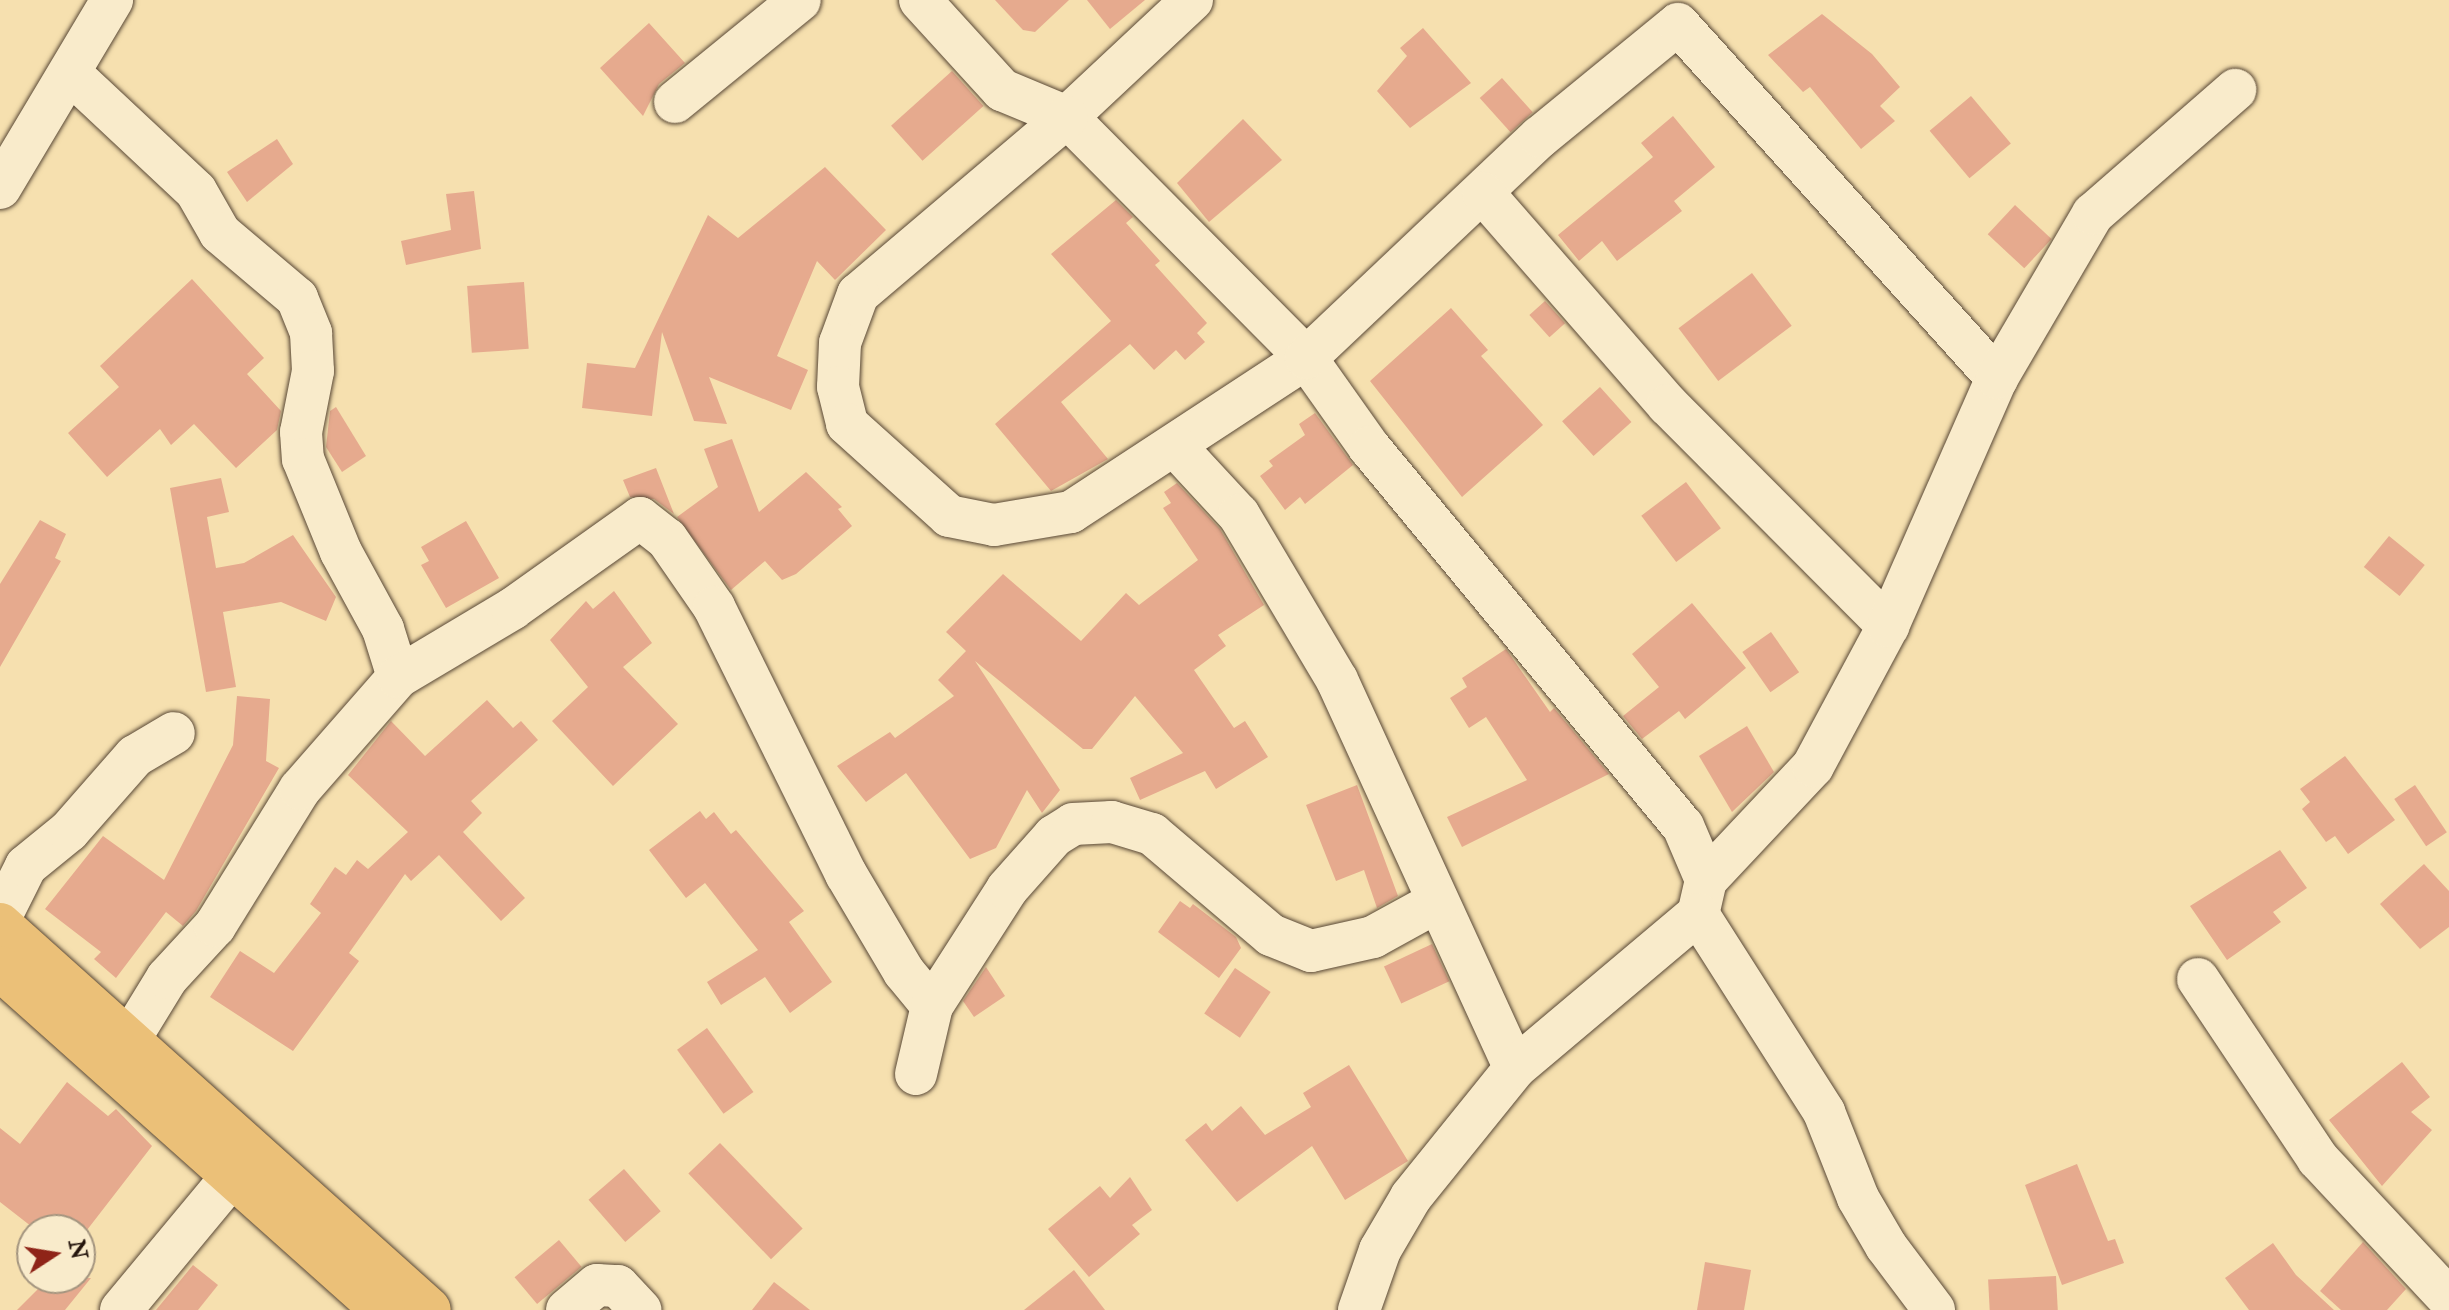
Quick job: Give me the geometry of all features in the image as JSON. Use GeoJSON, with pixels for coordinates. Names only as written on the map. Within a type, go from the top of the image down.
{"type":"FeatureCollection","features":[{"type":"Feature","properties":{"kind":"main road"},"geometry":{"type":"LineString","coordinates":[[0,925],[429,1310]]}},
{"type":"Feature","properties":{"kind":"main road"},"geometry":{"type":"LineString","coordinates":[[0,968],[233,1175],[370,1305]]}},
{"type":"Feature","properties":{"kind":"street"},"geometry":{"type":"LineString","coordinates":[[0,188],[71,74],[112,0]]}},
{"type":"Feature","properties":{"kind":"street"},"geometry":{"type":"LineString","coordinates":[[675,102],[800,0]]}},
{"type":"Feature","properties":{"kind":"street"},"geometry":{"type":"LineString","coordinates":[[920,0],[1002,90],[1067,117],[1306,358],[1369,447],[1683,826],[1702,897],[1824,1112],[1858,1198],[1886,1246],[1934,1310]]}},
{"type":"Feature","properties":{"kind":"street"},"geometry":{"type":"LineString","coordinates":[[1192,0],[1067,117],[858,294],[840,343],[838,387],[847,424],[949,516],[994,525],[1071,512],[1306,358],[1483,193],[1678,24],[1997,378]]}},
{"type":"Feature","properties":{"kind":"street"},"geometry":{"type":"LineString","coordinates":[[71,74],[196,191],[220,233],[297,298],[311,333],[313,371],[301,432],[303,459],[321,511],[383,629],[398,677]]}},
{"type":"Feature","properties":{"kind":"street"},"geometry":{"type":"LineString","coordinates":[[1359,1310],[1380,1250],[1411,1197],[1515,1068],[1702,897],[1813,766],[1888,626],[1997,378],[2093,214],[2235,90]]}},
{"type":"Feature","properties":{"kind":"street"},"geometry":{"type":"LineString","coordinates":[[1483,193],[1668,405],[1888,626]]}},
{"type":"Feature","properties":{"kind":"street"},"geometry":{"type":"LineString","coordinates":[[1175,446],[1239,515],[1297,611],[1371,750],[1437,902],[1515,1068]]}},
{"type":"Feature","properties":{"kind":"street"},"geometry":{"type":"LineString","coordinates":[[129,1040],[167,978],[215,926],[300,789],[398,677],[512,609],[640,518],[667,539],[714,607],[846,874],[904,972],[932,1006]]}},
{"type":"Feature","properties":{"kind":"street"},"geometry":{"type":"LineString","coordinates":[[0,918],[26,866],[69,831],[135,756],[174,733]]}},
{"type":"Feature","properties":{"kind":"street"},"geometry":{"type":"LineString","coordinates":[[916,1074],[932,1006],[1007,889],[1054,836],[1073,824],[1112,822],[1152,834],[1271,935],[1311,951],[1373,937],[1437,902]]}},
{"type":"Feature","properties":{"kind":"street"},"geometry":{"type":"LineString","coordinates":[[2198,979],[2318,1159],[2449,1299]]}},
{"type":"Feature","properties":{"kind":"street"},"geometry":{"type":"LineString","coordinates":[[121,1310],[233,1175]]}},
{"type":"Feature","properties":{"kind":"street"},"geometry":{"type":"LineString","coordinates":[[567,1310],[597,1285],[618,1286],[640,1310]]}},
{"type":"Feature","properties":{"kind":"building"},"geometry":{"type":"Polygon","coordinates":[[[995,0],[1069,0],[1035,32],[1023,30],[995,0]]]}},
{"type":"Feature","properties":{"kind":"building"},"geometry":{"type":"Polygon","coordinates":[[[1087,0],[1145,0],[1110,29],[1087,0]]]}},
{"type":"Feature","properties":{"kind":"building"},"geometry":{"type":"Polygon","coordinates":[[[1822,14],[1872,54],[1900,87],[1880,106],[1895,121],[1861,149],[1810,87],[1803,92],[1768,55],[1822,14]]]}},
{"type":"Feature","properties":{"kind":"building"},"geometry":{"type":"Polygon","coordinates":[[[649,23],[685,63],[659,84],[643,116],[600,68],[649,23]]]}},
{"type":"Feature","properties":{"kind":"building"},"geometry":{"type":"Polygon","coordinates":[[[1423,28],[1471,83],[1410,128],[1377,91],[1407,56],[1400,48],[1423,28]]]}},
{"type":"Feature","properties":{"kind":"building"},"geometry":{"type":"Polygon","coordinates":[[[952,71],[983,106],[923,161],[891,126],[952,71]]]}},
{"type":"Feature","properties":{"kind":"building"},"geometry":{"type":"Polygon","coordinates":[[[1502,78],[1533,112],[1510,132],[1480,98],[1502,78]]]}},
{"type":"Feature","properties":{"kind":"building"},"geometry":{"type":"Polygon","coordinates":[[[1971,96],[2011,143],[1969,178],[1930,131],[1971,96]]]}},
{"type":"Feature","properties":{"kind":"building"},"geometry":{"type":"Polygon","coordinates":[[[1673,116],[1715,167],[1674,201],[1682,211],[1617,261],[1602,241],[1579,261],[1558,235],[1653,157],[1641,143],[1673,116]]]}},
{"type":"Feature","properties":{"kind":"building"},"geometry":{"type":"Polygon","coordinates":[[[1243,119],[1282,160],[1209,222],[1177,183],[1243,119]]]}},
{"type":"Feature","properties":{"kind":"building"},"geometry":{"type":"Polygon","coordinates":[[[277,139],[293,164],[247,202],[227,172],[277,139]]]}},
{"type":"Feature","properties":{"kind":"building"},"geometry":{"type":"Polygon","coordinates":[[[825,167],[886,230],[835,280],[817,261],[777,356],[808,370],[791,410],[709,377],[727,424],[694,421],[662,332],[652,416],[582,408],[587,363],[635,368],[708,215],[738,238],[825,167]]]}},
{"type":"Feature","properties":{"kind":"building"},"geometry":{"type":"Polygon","coordinates":[[[474,191],[481,249],[406,265],[401,241],[451,230],[446,194],[474,191]]]}},
{"type":"Feature","properties":{"kind":"building"},"geometry":{"type":"Polygon","coordinates":[[[1116,200],[1133,217],[1126,223],[1160,261],[1155,265],[1207,323],[1197,333],[1205,342],[1185,360],[1176,350],[1154,370],[1130,344],[1061,402],[1108,459],[1051,491],[995,424],[1111,321],[1051,254],[1116,200]]]}},
{"type":"Feature","properties":{"kind":"building"},"geometry":{"type":"Polygon","coordinates":[[[2015,205],[2052,239],[2024,268],[1988,234],[2015,205]]]}},
{"type":"Feature","properties":{"kind":"building"},"geometry":{"type":"Polygon","coordinates":[[[1752,273],[1792,326],[1718,381],[1679,328],[1752,273]]]}},
{"type":"Feature","properties":{"kind":"building"},"geometry":{"type":"Polygon","coordinates":[[[192,279],[264,358],[247,374],[281,411],[277,430],[236,468],[194,424],[171,445],[160,429],[107,477],[68,433],[119,387],[100,366],[192,279]]]}},
{"type":"Feature","properties":{"kind":"building"},"geometry":{"type":"Polygon","coordinates":[[[524,282],[529,349],[472,353],[467,286],[524,282]]]}},
{"type":"Feature","properties":{"kind":"building"},"geometry":{"type":"Polygon","coordinates":[[[1545,301],[1565,323],[1549,337],[1529,315],[1545,301]]]}},
{"type":"Feature","properties":{"kind":"building"},"geometry":{"type":"Polygon","coordinates":[[[1451,308],[1488,350],[1481,356],[1543,425],[1462,497],[1370,381],[1451,308]]]}},
{"type":"Feature","properties":{"kind":"building"},"geometry":{"type":"Polygon","coordinates":[[[1600,387],[1631,422],[1594,456],[1562,421],[1600,387]]]}},
{"type":"Feature","properties":{"kind":"building"},"geometry":{"type":"Polygon","coordinates":[[[336,407],[366,456],[342,472],[326,447],[330,411],[336,407]]]}},
{"type":"Feature","properties":{"kind":"building"},"geometry":{"type":"Polygon","coordinates":[[[1315,413],[1353,465],[1305,504],[1300,497],[1285,510],[1260,476],[1273,466],[1269,461],[1305,435],[1299,424],[1315,413]]]}},
{"type":"Feature","properties":{"kind":"building"},"geometry":{"type":"Polygon","coordinates":[[[732,439],[759,512],[806,472],[842,507],[838,509],[852,526],[796,574],[782,580],[765,561],[731,590],[677,517],[718,487],[704,449],[732,439]]]}},
{"type":"Feature","properties":{"kind":"building"},"geometry":{"type":"Polygon","coordinates":[[[656,468],[674,514],[654,499],[630,497],[623,480],[656,468]]]}},
{"type":"Feature","properties":{"kind":"building"},"geometry":{"type":"Polygon","coordinates":[[[221,478],[229,512],[207,517],[216,568],[244,563],[293,535],[336,597],[326,621],[281,602],[223,612],[236,687],[206,692],[170,488],[221,478]]]}},
{"type":"Feature","properties":{"kind":"building"},"geometry":{"type":"Polygon","coordinates":[[[1686,482],[1721,528],[1676,562],[1641,516],[1686,482]]]}},
{"type":"Feature","properties":{"kind":"building"},"geometry":{"type":"Polygon","coordinates":[[[1177,483],[1220,529],[1264,605],[1218,635],[1226,646],[1194,670],[1234,728],[1245,721],[1268,757],[1216,789],[1205,771],[1140,800],[1130,778],[1183,753],[1135,696],[1092,749],[1083,749],[975,661],[1060,790],[1042,813],[1027,790],[996,848],[970,859],[906,773],[866,802],[837,766],[890,732],[895,738],[954,696],[938,680],[966,651],[946,632],[1003,574],[1081,641],[1126,593],[1139,605],[1198,560],[1163,508],[1171,503],[1164,492],[1177,483]]]}},
{"type":"Feature","properties":{"kind":"building"},"geometry":{"type":"Polygon","coordinates":[[[40,520],[66,534],[55,558],[61,561],[0,667],[0,584],[40,520]]]}},
{"type":"Feature","properties":{"kind":"building"},"geometry":{"type":"Polygon","coordinates":[[[466,521],[499,578],[446,608],[421,565],[429,561],[421,547],[466,521]]]}},
{"type":"Feature","properties":{"kind":"building"},"geometry":{"type":"Polygon","coordinates":[[[2389,536],[2425,565],[2400,596],[2364,567],[2389,536]]]}},
{"type":"Feature","properties":{"kind":"building"},"geometry":{"type":"Polygon","coordinates":[[[614,591],[652,643],[623,667],[678,724],[613,786],[552,721],[588,687],[550,640],[586,601],[593,609],[614,591]]]}},
{"type":"Feature","properties":{"kind":"building"},"geometry":{"type":"Polygon","coordinates":[[[1692,603],[1746,668],[1685,719],[1679,711],[1642,739],[1623,716],[1659,687],[1632,654],[1692,603]]]}},
{"type":"Feature","properties":{"kind":"building"},"geometry":{"type":"Polygon","coordinates":[[[1771,632],[1799,672],[1770,692],[1742,652],[1771,632]]]}},
{"type":"Feature","properties":{"kind":"building"},"geometry":{"type":"Polygon","coordinates":[[[1506,649],[1550,712],[1554,708],[1609,774],[1462,847],[1447,817],[1527,780],[1486,717],[1469,728],[1450,698],[1467,687],[1462,678],[1506,649]]]}},
{"type":"Feature","properties":{"kind":"building"},"geometry":{"type":"Polygon","coordinates":[[[237,696],[270,699],[266,761],[279,768],[196,911],[183,926],[166,912],[116,978],[94,959],[101,952],[45,909],[103,836],[164,880],[233,745],[237,696]]]}},
{"type":"Feature","properties":{"kind":"building"},"geometry":{"type":"Polygon","coordinates":[[[487,700],[513,728],[521,721],[538,740],[471,801],[482,813],[463,832],[525,898],[501,921],[439,855],[411,881],[405,874],[349,953],[359,961],[293,1051],[210,997],[240,951],[274,973],[321,913],[310,904],[335,867],[346,875],[357,860],[368,869],[408,832],[348,775],[391,721],[425,756],[487,700]]]}},
{"type":"Feature","properties":{"kind":"building"},"geometry":{"type":"Polygon","coordinates":[[[1747,726],[1774,772],[1732,812],[1699,756],[1747,726]]]}},
{"type":"Feature","properties":{"kind":"building"},"geometry":{"type":"Polygon","coordinates":[[[2345,756],[2395,820],[2348,854],[2335,836],[2326,842],[2302,809],[2310,802],[2300,789],[2345,756]]]}},
{"type":"Feature","properties":{"kind":"building"},"geometry":{"type":"Polygon","coordinates":[[[1357,785],[1398,896],[1377,908],[1364,870],[1336,881],[1306,805],[1357,785]]]}},
{"type":"Feature","properties":{"kind":"building"},"geometry":{"type":"Polygon","coordinates":[[[2415,785],[2447,832],[2426,846],[2394,799],[2415,785]]]}},
{"type":"Feature","properties":{"kind":"building"},"geometry":{"type":"Polygon","coordinates":[[[700,811],[706,819],[714,812],[731,834],[736,830],[804,911],[789,922],[832,982],[790,1013],[765,977],[721,1005],[707,982],[758,950],[705,883],[686,898],[649,850],[700,811]]]}},
{"type":"Feature","properties":{"kind":"building"},"geometry":{"type":"Polygon","coordinates":[[[2280,850],[2307,888],[2273,912],[2281,922],[2227,960],[2190,906],[2280,850]]]}},
{"type":"Feature","properties":{"kind":"building"},"geometry":{"type":"Polygon","coordinates":[[[2424,864],[2449,891],[2449,927],[2420,949],[2380,904],[2424,864]]]}},
{"type":"Feature","properties":{"kind":"building"},"geometry":{"type":"Polygon","coordinates":[[[1180,901],[1190,908],[1193,904],[1236,937],[1241,948],[1219,978],[1158,932],[1180,901]]]}},
{"type":"Feature","properties":{"kind":"building"},"geometry":{"type":"Polygon","coordinates":[[[1432,944],[1449,981],[1401,1004],[1384,966],[1432,944]]]}},
{"type":"Feature","properties":{"kind":"building"},"geometry":{"type":"Polygon","coordinates":[[[986,967],[1005,996],[974,1017],[963,1001],[986,967]]]}},
{"type":"Feature","properties":{"kind":"building"},"geometry":{"type":"Polygon","coordinates":[[[1235,968],[1271,992],[1240,1038],[1204,1014],[1235,968]]]}},
{"type":"Feature","properties":{"kind":"building"},"geometry":{"type":"Polygon","coordinates":[[[707,1028],[753,1092],[724,1114],[677,1050],[707,1028]]]}},
{"type":"Feature","properties":{"kind":"building"},"geometry":{"type":"Polygon","coordinates":[[[2402,1062],[2430,1097],[2411,1112],[2432,1130],[2382,1186],[2329,1120],[2402,1062]]]}},
{"type":"Feature","properties":{"kind":"building"},"geometry":{"type":"Polygon","coordinates":[[[1349,1065],[1408,1161],[1345,1200],[1312,1146],[1237,1202],[1185,1140],[1206,1123],[1212,1131],[1241,1106],[1265,1135],[1311,1107],[1303,1093],[1349,1065]]]}},
{"type":"Feature","properties":{"kind":"building"},"geometry":{"type":"Polygon","coordinates":[[[67,1082],[108,1116],[116,1109],[152,1146],[96,1218],[96,1214],[16,1214],[0,1202],[0,1128],[20,1144],[67,1082]]]}},
{"type":"Feature","properties":{"kind":"building"},"geometry":{"type":"Polygon","coordinates":[[[720,1143],[803,1229],[771,1259],[688,1174],[720,1143]]]}},
{"type":"Feature","properties":{"kind":"building"},"geometry":{"type":"Polygon","coordinates":[[[2077,1164],[2108,1241],[2115,1239],[2124,1263],[2062,1285],[2025,1185],[2077,1164]]]}},
{"type":"Feature","properties":{"kind":"building"},"geometry":{"type":"Polygon","coordinates":[[[624,1169],[661,1211],[625,1242],[589,1200],[624,1169]]]}},
{"type":"Feature","properties":{"kind":"building"},"geometry":{"type":"Polygon","coordinates":[[[1130,1177],[1152,1210],[1132,1225],[1140,1234],[1089,1277],[1048,1229],[1100,1186],[1110,1198],[1130,1177]]]}},
{"type":"Feature","properties":{"kind":"building"},"geometry":{"type":"Polygon","coordinates":[[[559,1240],[581,1267],[537,1304],[515,1277],[559,1240]]]}},
{"type":"Feature","properties":{"kind":"building"},"geometry":{"type":"Polygon","coordinates":[[[2363,1242],[2406,1289],[2387,1310],[2341,1310],[2320,1291],[2363,1242]]]}},
{"type":"Feature","properties":{"kind":"building"},"geometry":{"type":"Polygon","coordinates":[[[2273,1243],[2296,1275],[2334,1310],[2249,1310],[2225,1278],[2273,1243]]]}},
{"type":"Feature","properties":{"kind":"building"},"geometry":{"type":"Polygon","coordinates":[[[1705,1262],[1751,1270],[1744,1310],[1697,1310],[1705,1262]]]}},
{"type":"Feature","properties":{"kind":"building"},"geometry":{"type":"Polygon","coordinates":[[[193,1265],[218,1285],[198,1310],[156,1310],[193,1265]]]}},
{"type":"Feature","properties":{"kind":"building"},"geometry":{"type":"Polygon","coordinates":[[[1074,1270],[1105,1310],[1024,1310],[1074,1270]]]}},
{"type":"Feature","properties":{"kind":"building"},"geometry":{"type":"Polygon","coordinates":[[[2056,1276],[2058,1310],[1990,1310],[1988,1280],[2056,1276]]]}},
{"type":"Feature","properties":{"kind":"building"},"geometry":{"type":"Polygon","coordinates":[[[774,1282],[810,1310],[752,1310],[774,1282]]]}},
{"type":"Feature","properties":{"kind":"building"},"geometry":{"type":"Polygon","coordinates":[[[33,1294],[78,1294],[65,1310],[17,1310],[33,1294]]]}}]}
